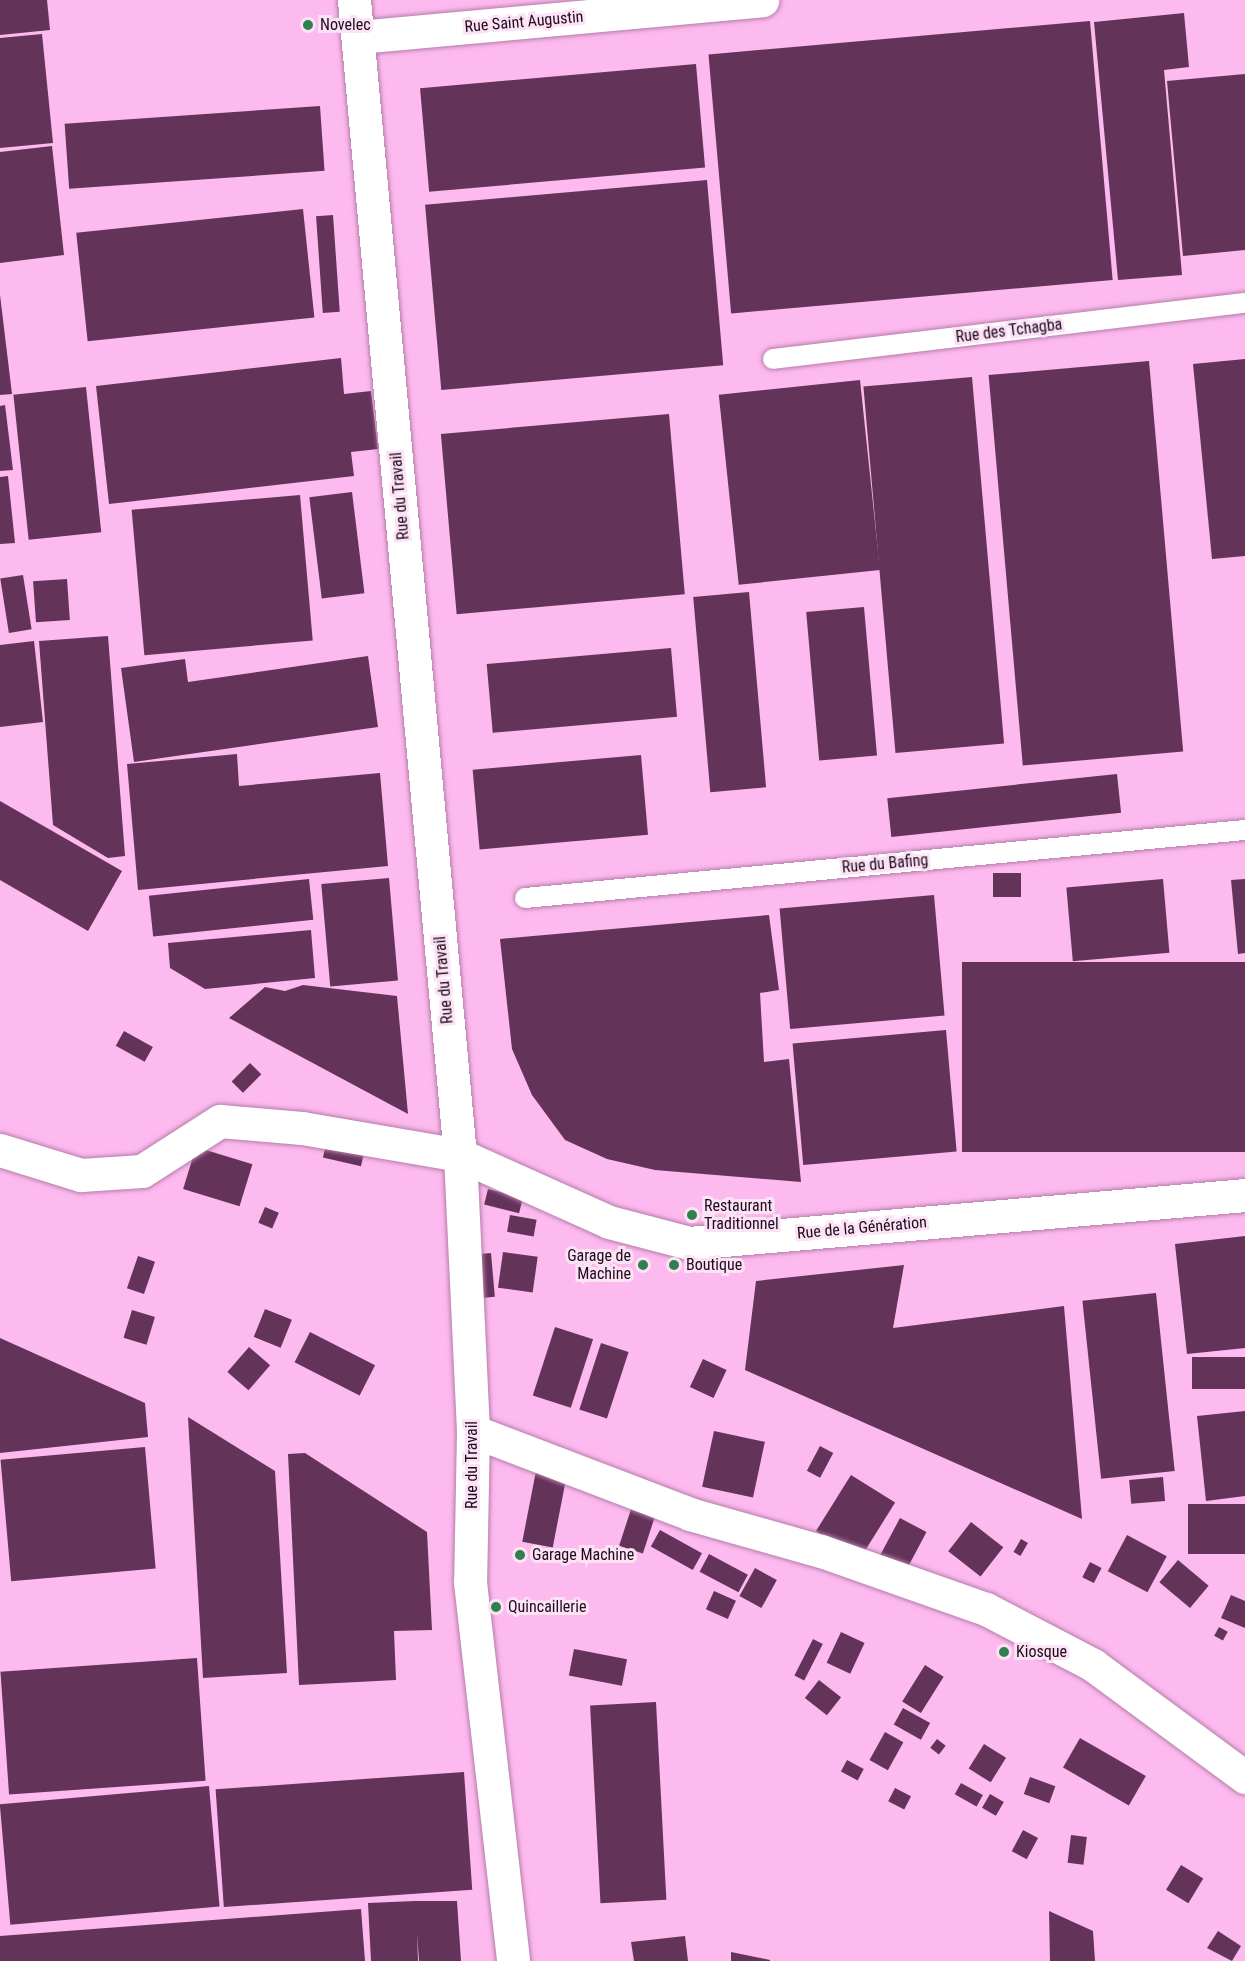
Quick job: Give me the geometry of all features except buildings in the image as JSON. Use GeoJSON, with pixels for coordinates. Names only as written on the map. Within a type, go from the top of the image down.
{"type":"FeatureCollection","features":[{"type":"Feature","properties":{"kind":"street","name":"Rue du Travail"},"geometry":{"type":"LineString","coordinates":[[354,0],[460,1155],[474,1431],[471,1582],[513,1961]]}},
{"type":"Feature","properties":{"kind":"street","name":"Rue Saint Augustin"},"geometry":{"type":"LineString","coordinates":[[358,37],[762,0]]}},
{"type":"Feature","properties":{"kind":"street","name":"Rue de la Génération"},"geometry":{"type":"LineString","coordinates":[[0,1150],[81,1175],[142,1171],[220,1121],[302,1128],[460,1155],[609,1222],[689,1244],[1245,1195]]}},
{"type":"Feature","properties":{"kind":"street"},"geometry":{"type":"LineString","coordinates":[[474,1431],[690,1514],[821,1551],[986,1609],[1093,1665],[1245,1777]]}},
{"type":"Feature","properties":{"kind":"lane","name":"Rue des Tchagba"},"geometry":{"type":"LineString","coordinates":[[773,359],[1245,303]]}},
{"type":"Feature","properties":{"kind":"lane","name":"Rue du Bafing"},"geometry":{"type":"LineString","coordinates":[[525,898],[1245,830]]}},
{"type":"Feature","properties":{"kind":"shaded area"},"geometry":{"type":"Polygon","coordinates":[[[0,0],[1245,0],[1245,1961],[0,1961],[0,0]]]}},
{"type":"Feature","properties":{"kind":"place","name":"Novelec"},"geometry":{"type":"Point","coordinates":[308,25]}},
{"type":"Feature","properties":{"kind":"place","name":"Restaurant Traditionnel"},"geometry":{"type":"Point","coordinates":[692,1215]}},
{"type":"Feature","properties":{"kind":"place","name":"Garage de Machine"},"geometry":{"type":"Point","coordinates":[643,1265]}},
{"type":"Feature","properties":{"kind":"place","name":"Boutique"},"geometry":{"type":"Point","coordinates":[674,1265]}},
{"type":"Feature","properties":{"kind":"place","name":"Garage Machine"},"geometry":{"type":"Point","coordinates":[520,1555]}},
{"type":"Feature","properties":{"kind":"place","name":"Quincaillerie"},"geometry":{"type":"Point","coordinates":[496,1607]}},
{"type":"Feature","properties":{"kind":"place","name":"Kiosque"},"geometry":{"type":"Point","coordinates":[1004,1652]}}]}
